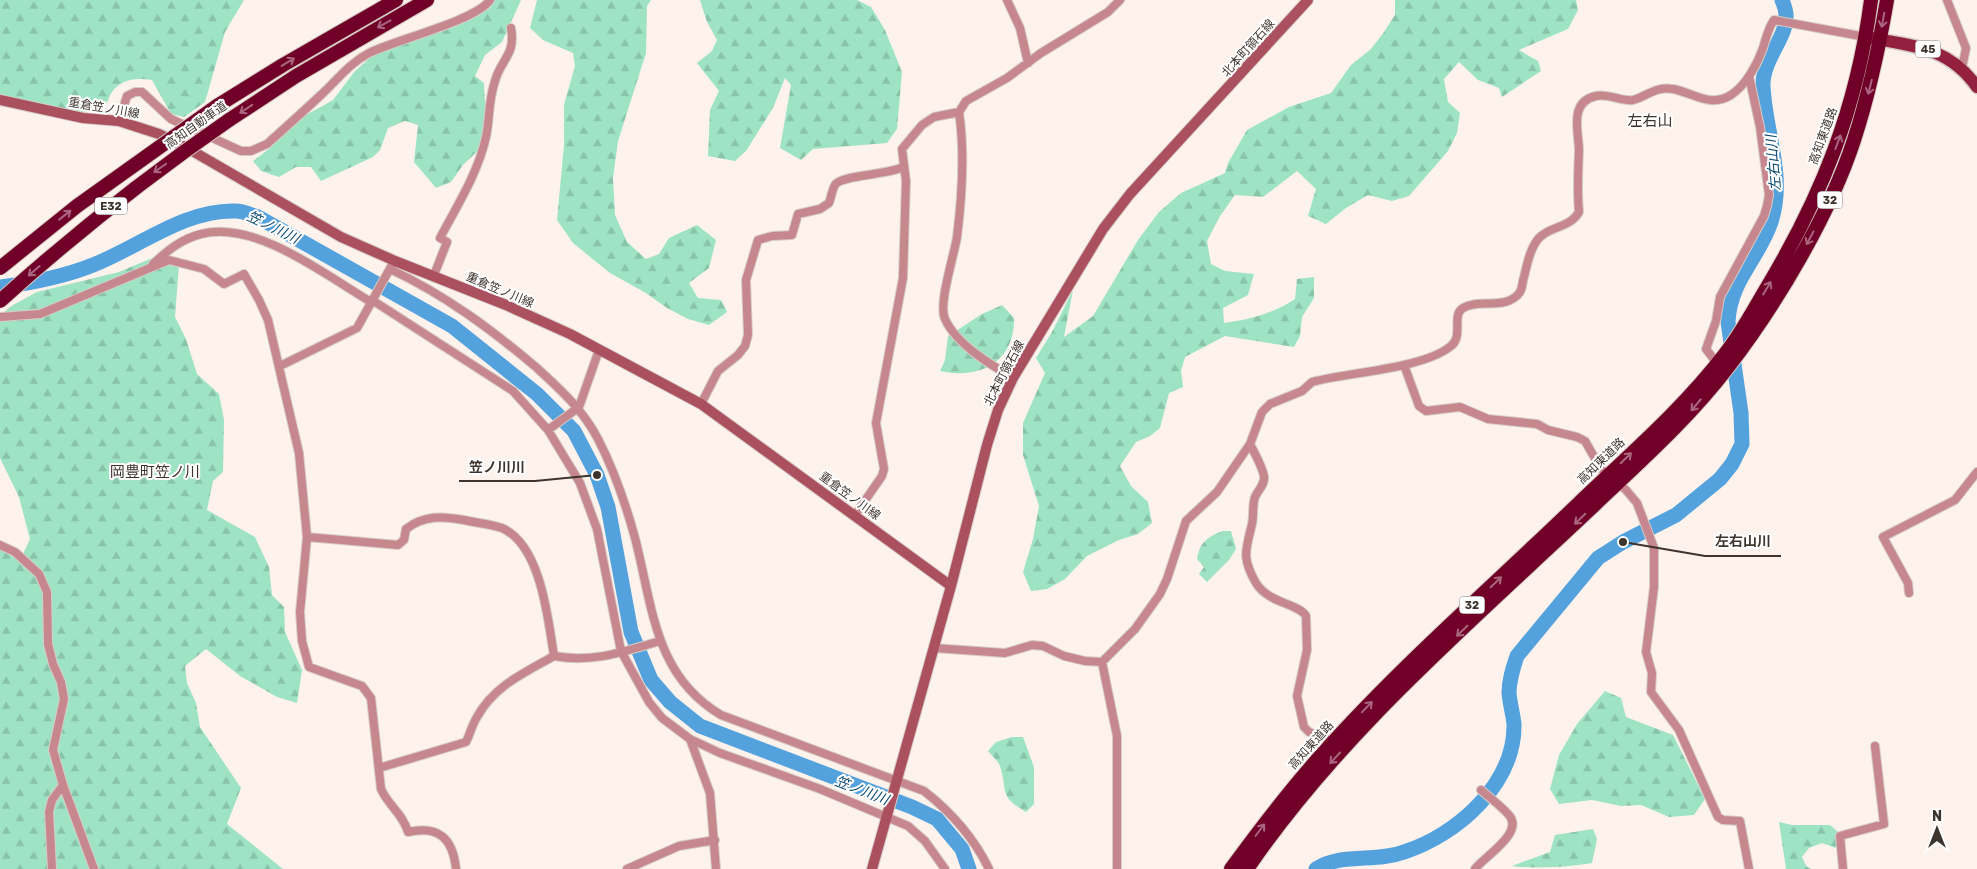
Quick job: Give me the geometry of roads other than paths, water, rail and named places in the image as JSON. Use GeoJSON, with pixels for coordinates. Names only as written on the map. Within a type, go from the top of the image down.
{"type":"FeatureCollection","features":[{"type":"Feature","properties":{"kind":"highway","name":"高知自動車道"},"geometry":{"type":"LineString","coordinates":[[0,268],[76,206],[217,106],[291,60],[396,0]]}},
{"type":"Feature","properties":{"kind":"highway","name":"高知自動車道"},"geometry":{"type":"LineString","coordinates":[[0,301],[87,224],[156,171],[229,120],[319,62],[427,0]]}},
{"type":"Feature","properties":{"kind":"highway","name":"高知東道路"},"geometry":{"type":"LineString","coordinates":[[1246,869],[1270,834],[1327,766],[1397,692],[1613,479],[1678,408],[1744,346],[1795,266],[1832,196],[1854,143],[1870,90],[1873,38],[1872,0]]}},
{"type":"Feature","properties":{"kind":"highway","name":"高知東道路"},"geometry":{"type":"LineString","coordinates":[[1723,365],[1783,260],[1820,188],[1841,135],[1856,86],[1887,0]]}},
{"type":"Feature","properties":{"kind":"highway","name":"高知東道路"},"geometry":{"type":"LineString","coordinates":[[1231,869],[1263,826],[1333,742],[1391,683],[1613,479]]}},
{"type":"Feature","properties":{"kind":"main road","name":"北本町領石線"},"geometry":{"type":"LineString","coordinates":[[872,869],[952,586],[995,419],[1013,378],[1103,229],[1130,194],[1308,0]]}},
{"type":"Feature","properties":{"kind":"main road","name":"45"},"geometry":{"type":"LineString","coordinates":[[1873,38],[1940,53],[1962,68],[1977,87]]}},
{"type":"Feature","properties":{"kind":"main road","name":"重倉笠ノ川線"},"geometry":{"type":"LineString","coordinates":[[0,100],[83,118],[119,121],[159,134],[182,145],[391,268],[434,276],[506,305],[570,334],[702,404],[952,586]]}},
{"type":"Feature","properties":{"kind":"street"},"geometry":{"type":"LineString","coordinates":[[119,121],[127,96],[134,92],[142,92],[171,119],[241,151],[251,150],[267,144],[347,68],[367,54],[395,41],[451,23],[483,7],[490,0]]}},
{"type":"Feature","properties":{"kind":"street"},"geometry":{"type":"LineString","coordinates":[[1007,0],[1020,28],[1028,63]]}},
{"type":"Feature","properties":{"kind":"street"},"geometry":{"type":"LineString","coordinates":[[1013,378],[977,355],[958,336],[944,318],[944,295],[960,210],[959,112],[966,101],[1007,78],[1041,53],[1108,12],[1120,0]]}},
{"type":"Feature","properties":{"kind":"street"},"geometry":{"type":"LineString","coordinates":[[1947,0],[1966,48],[1962,68]]}},
{"type":"Feature","properties":{"kind":"street"},"geometry":{"type":"LineString","coordinates":[[934,648],[1005,653],[1032,644],[1043,646],[1064,656],[1085,661],[1102,662],[1134,629],[1160,594],[1167,579],[1186,521],[1217,492],[1250,444],[1262,412],[1270,404],[1302,390],[1312,382],[1404,365],[1452,345],[1457,338],[1457,315],[1461,309],[1468,306],[1499,303],[1514,298],[1522,286],[1533,247],[1540,237],[1575,219],[1579,212],[1577,173],[1579,149],[1575,123],[1580,106],[1587,100],[1596,96],[1633,100],[1648,92],[1672,89],[1703,100],[1719,99],[1730,95],[1749,76],[1762,52],[1774,20],[1873,38]]}},
{"type":"Feature","properties":{"kind":"street"},"geometry":{"type":"LineString","coordinates":[[434,276],[447,242],[440,238],[477,168],[486,136],[490,98],[498,70],[509,56],[513,40],[511,28]]}},
{"type":"Feature","properties":{"kind":"street"},"geometry":{"type":"LineString","coordinates":[[1723,365],[1706,349],[1716,321],[1720,297],[1764,216],[1769,195],[1760,127],[1749,76]]}},
{"type":"Feature","properties":{"kind":"street"},"geometry":{"type":"LineString","coordinates":[[855,515],[882,476],[884,469],[876,423],[903,278],[906,181],[902,149],[922,125],[934,117],[959,112]]}},
{"type":"Feature","properties":{"kind":"street"},"geometry":{"type":"LineString","coordinates":[[702,404],[718,371],[738,355],[745,346],[748,335],[746,280],[758,240],[772,236],[792,235],[798,214],[820,209],[829,204],[836,183],[842,179],[873,176],[895,171],[903,167]]}},
{"type":"Feature","properties":{"kind":"street"},"geometry":{"type":"LineString","coordinates":[[148,269],[171,247],[187,239],[201,234],[239,232],[276,246],[373,299],[513,391],[549,430],[580,483],[597,528],[625,650],[649,702],[662,718],[690,739],[720,753],[887,814],[908,826],[925,841],[945,869]]}},
{"type":"Feature","properties":{"kind":"street"},"geometry":{"type":"LineString","coordinates":[[0,317],[40,314],[169,260],[204,269],[224,284],[244,274],[260,300],[268,320],[299,453],[307,537],[300,612],[302,641],[309,666],[362,686],[371,698],[379,768],[385,797],[405,821],[408,832],[417,830],[441,834],[449,842],[456,869]]}},
{"type":"Feature","properties":{"kind":"street"},"geometry":{"type":"LineString","coordinates":[[280,366],[357,328],[391,268],[427,286],[503,338],[577,408],[598,437],[623,499],[658,642],[669,664],[683,685],[704,705],[721,715],[924,791],[947,809],[984,858],[988,869]]}},
{"type":"Feature","properties":{"kind":"street"},"geometry":{"type":"LineString","coordinates":[[549,430],[577,408],[599,350]]}},
{"type":"Feature","properties":{"kind":"street"},"geometry":{"type":"LineString","coordinates":[[1404,365],[1419,406],[1426,411],[1460,407],[1488,419],[1536,424],[1548,430],[1577,437],[1585,441],[1600,469],[1637,503],[1651,537],[1656,564],[1646,652],[1652,673],[1651,692],[1679,730],[1718,816],[1722,820],[1740,821],[1749,869]]}},
{"type":"Feature","properties":{"kind":"street"},"geometry":{"type":"LineString","coordinates":[[1250,444],[1264,477],[1263,484],[1255,498],[1252,525],[1245,547],[1247,562],[1263,591],[1289,607],[1298,608],[1306,616],[1307,650],[1296,696],[1304,727],[1309,732],[1333,742]]}},
{"type":"Feature","properties":{"kind":"street"},"geometry":{"type":"LineString","coordinates":[[1909,593],[1908,583],[1883,538],[1955,500],[1977,472]]}},
{"type":"Feature","properties":{"kind":"street"},"geometry":{"type":"LineString","coordinates":[[307,537],[398,545],[404,540],[406,529],[413,523],[432,516],[447,517],[502,528],[521,543],[531,560],[544,600],[554,656]]}},
{"type":"Feature","properties":{"kind":"street"},"geometry":{"type":"LineString","coordinates":[[0,544],[15,552],[39,574],[47,592],[48,644],[53,664],[61,682],[64,699],[53,750],[63,785],[94,869]]}},
{"type":"Feature","properties":{"kind":"street"},"geometry":{"type":"LineString","coordinates":[[379,768],[466,742],[476,719],[488,699],[503,685],[554,656],[575,660],[602,658],[658,642]]}},
{"type":"Feature","properties":{"kind":"street"},"geometry":{"type":"LineString","coordinates":[[1102,662],[1117,736],[1117,869]]}},
{"type":"Feature","properties":{"kind":"street"},"geometry":{"type":"LineString","coordinates":[[690,739],[710,793],[716,869]]}},
{"type":"Feature","properties":{"kind":"street"},"geometry":{"type":"LineString","coordinates":[[1843,869],[1840,836],[1884,824],[1875,746]]}},
{"type":"Feature","properties":{"kind":"street"},"geometry":{"type":"LineString","coordinates":[[52,869],[49,812],[52,800],[63,785]]}},
{"type":"Feature","properties":{"kind":"street"},"geometry":{"type":"LineString","coordinates":[[1475,869],[1482,860],[1506,842],[1512,827],[1509,814],[1484,793]]}},
{"type":"Feature","properties":{"kind":"street"},"geometry":{"type":"LineString","coordinates":[[627,869],[679,846],[715,840]]}},
{"type":"Feature","properties":{"kind":"waterway","name":"左右山川"},"geometry":{"type":"LineString","coordinates":[[1316,869],[1337,861],[1382,857],[1404,852],[1444,833],[1479,804],[1494,786],[1505,767],[1512,746],[1514,724],[1509,688],[1517,656],[1598,558],[1623,542],[1676,515],[1720,479],[1732,464],[1742,444],[1741,413],[1728,322],[1734,294],[1766,235],[1775,205],[1776,171],[1763,86],[1766,67],[1786,23],[1786,11],[1782,0]]}},
{"type":"Feature","properties":{"kind":"waterway","name":"笠ノ川川"},"geometry":{"type":"LineString","coordinates":[[0,287],[70,273],[93,265],[180,222],[217,212],[239,211],[258,217],[452,326],[537,394],[574,431],[597,475],[608,507],[631,632],[651,680],[670,702],[700,726],[912,807],[937,819],[962,849],[969,869]]}},
{"type":"Feature","properties":{"kind":"place","name":"笠ノ川川"},"geometry":{"type":"Point","coordinates":[597,475]}},
{"type":"Feature","properties":{"kind":"place","name":"左右山川"},"geometry":{"type":"Point","coordinates":[1623,542]}},
{"type":"Feature","properties":{"kind":"district","name":"左右山"},"geometry":{"type":"Point","coordinates":[1650,121]}},
{"type":"Feature","properties":{"kind":"district","name":"岡豊町笠ノ川"},"geometry":{"type":"Point","coordinates":[155,472]}}]}
